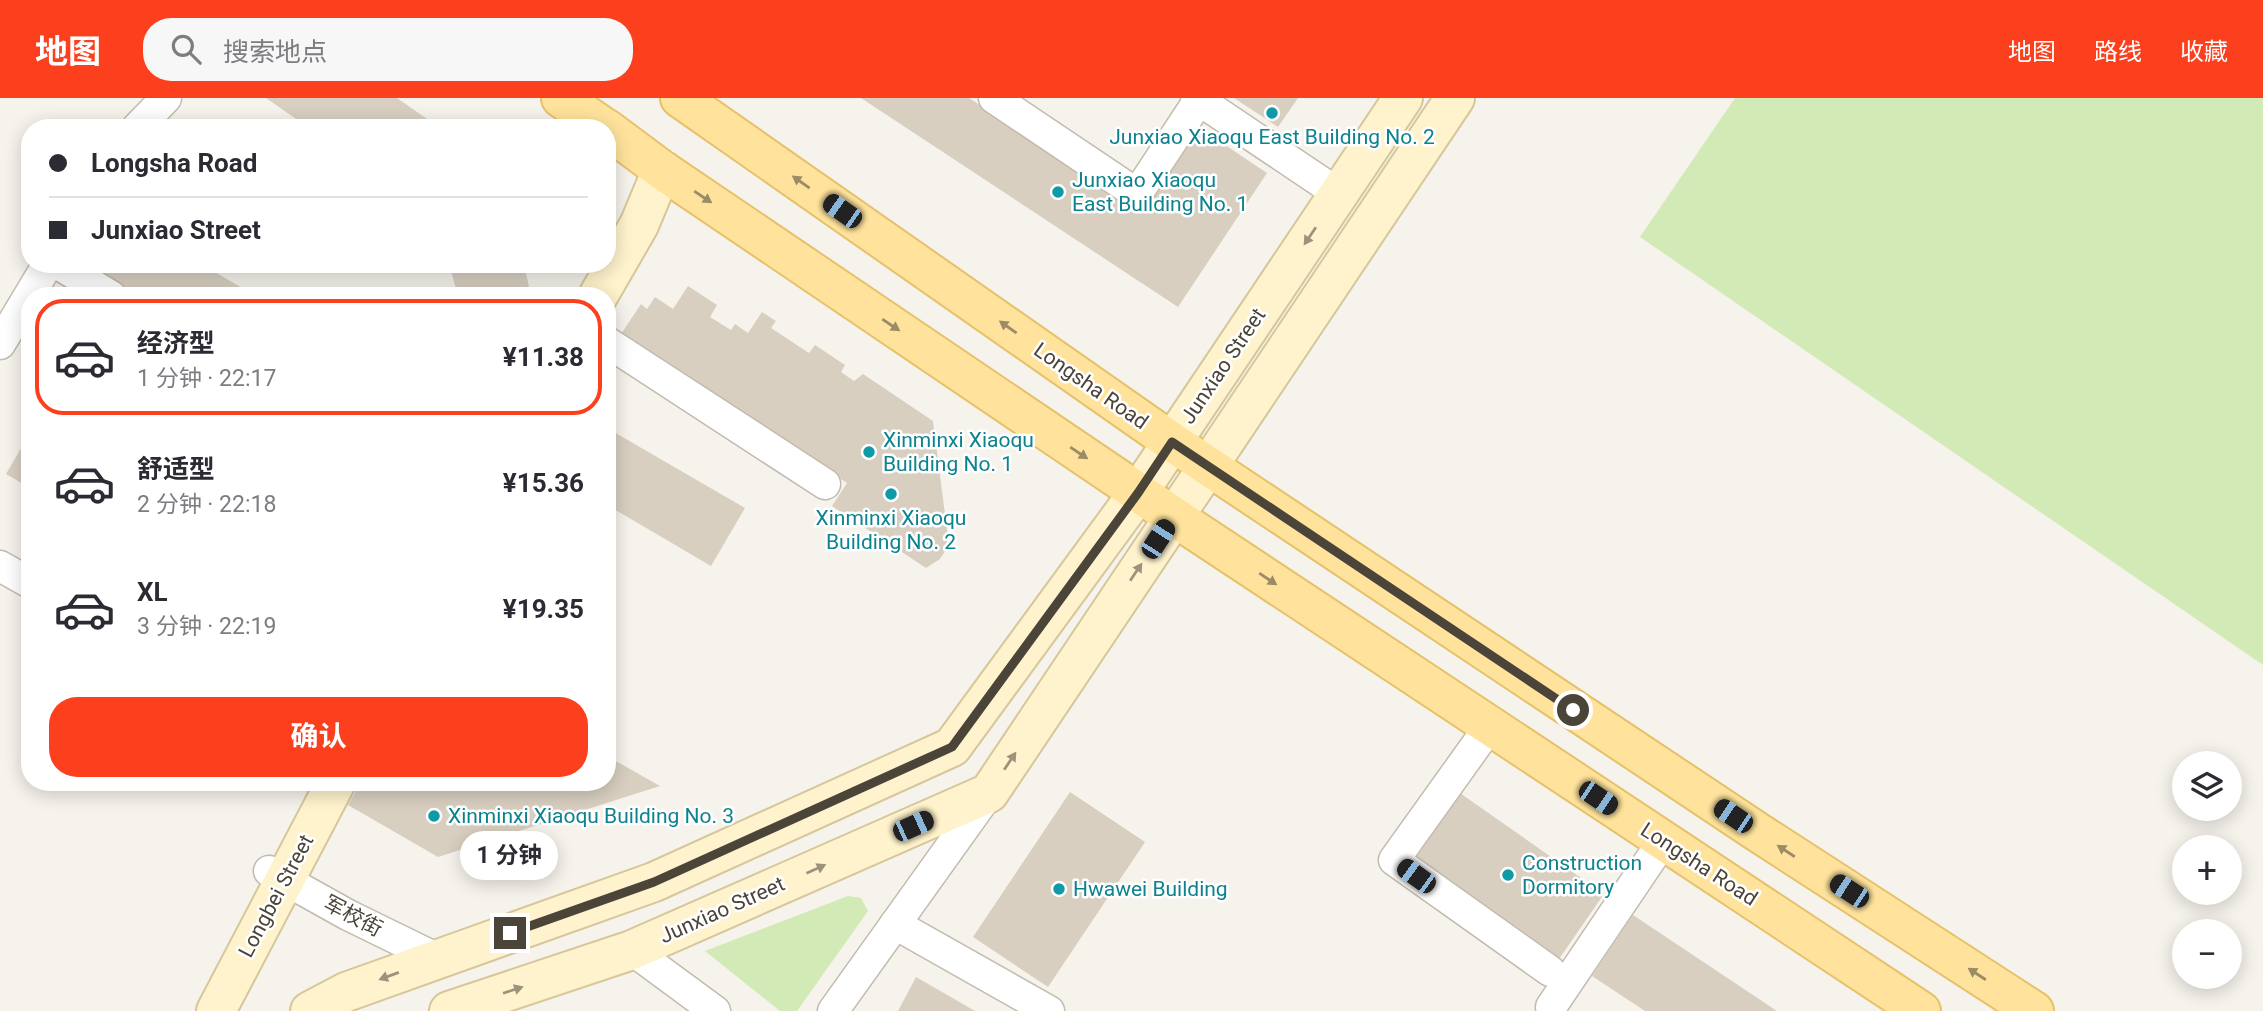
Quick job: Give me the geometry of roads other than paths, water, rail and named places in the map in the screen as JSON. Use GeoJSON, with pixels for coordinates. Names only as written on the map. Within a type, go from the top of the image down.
{"type":"FeatureCollection","features":[{"type":"Feature","properties":{"kind":"main road","name":"Longsha Road"},"geometry":{"type":"LineString","coordinates":[[561,98],[591,119]]}},
{"type":"Feature","properties":{"kind":"main road","name":"Longsha Road"},"geometry":{"type":"LineString","coordinates":[[680,98],[1207,466],[1756,831],[2034,1011]]}},
{"type":"Feature","properties":{"kind":"main road","name":"Junxiao Street"},"geometry":{"type":"LineString","coordinates":[[310,1011],[346,992],[654,882],[952,747],[1138,493],[1403,98]]}},
{"type":"Feature","properties":{"kind":"main road","name":"Junxiao Street"},"geometry":{"type":"LineString","coordinates":[[449,1011],[632,950],[989,793],[1455,98]]}},
{"type":"Feature","properties":{"kind":"main road","name":"Longsha Road"},"geometry":{"type":"LineString","coordinates":[[616,136],[1138,493],[1921,1011]]}},
{"type":"Feature","properties":{"kind":"main road"},"geometry":{"type":"LineString","coordinates":[[616,265],[639,225],[662,170]]}},
{"type":"Feature","properties":{"kind":"main road","name":"Longbei Street"},"geometry":{"type":"LineString","coordinates":[[216,1011],[312,791]]}},
{"type":"Feature","properties":{"kind":"main road","name":"Longbei Street"},"geometry":{"type":"LineString","coordinates":[[196,1011],[277,874],[331,791]]}},
{"type":"Feature","properties":{"kind":"street"},"geometry":{"type":"LineString","coordinates":[[146,119],[166,98]]}},
{"type":"Feature","properties":{"kind":"street"},"geometry":{"type":"LineString","coordinates":[[994,98],[1136,194],[1198,99],[1339,194]]}},
{"type":"Feature","properties":{"kind":"street"},"geometry":{"type":"LineString","coordinates":[[73,273],[96,287]]}},
{"type":"Feature","properties":{"kind":"street"},"geometry":{"type":"LineString","coordinates":[[0,344],[21,309]]}},
{"type":"Feature","properties":{"kind":"street"},"geometry":{"type":"LineString","coordinates":[[616,348],[825,484]]}},
{"type":"Feature","properties":{"kind":"street"},"geometry":{"type":"LineString","coordinates":[[0,566],[21,578]]}},
{"type":"Feature","properties":{"kind":"street"},"geometry":{"type":"LineString","coordinates":[[1490,726],[1394,860],[1550,971]]}},
{"type":"Feature","properties":{"kind":"street","name":"Junxiao Street"},"geometry":{"type":"LineString","coordinates":[[833,1011],[989,793]]}},
{"type":"Feature","properties":{"kind":"street"},"geometry":{"type":"LineString","coordinates":[[1551,1007],[1662,841]]}},
{"type":"Feature","properties":{"kind":"street","name":"军校街"},"geometry":{"type":"LineString","coordinates":[[277,874],[348,915],[438,959]]}},
{"type":"Feature","properties":{"kind":"street"},"geometry":{"type":"LineString","coordinates":[[895,924],[1049,1011]]}},
{"type":"Feature","properties":{"kind":"street"},"geometry":{"type":"LineString","coordinates":[[632,950],[715,1011]]}},
{"type":"Feature","properties":{"kind":"place","name":"Junxiao Xiaoqu East Building No. 2"},"geometry":{"type":"Point","coordinates":[1272,113]}},
{"type":"Feature","properties":{"kind":"place","name":"Junxiao Xiaoqu East Building No. 1"},"geometry":{"type":"Point","coordinates":[1058,192]}},
{"type":"Feature","properties":{"kind":"place","name":"Xinminxi Xiaoqu Building No. 1"},"geometry":{"type":"Point","coordinates":[869,452]}},
{"type":"Feature","properties":{"kind":"place","name":"Xinminxi Xiaoqu Building No. 2"},"geometry":{"type":"Point","coordinates":[891,494]}},
{"type":"Feature","properties":{"kind":"place","name":"Xinminxi Xiaoqu Building No. 3"},"geometry":{"type":"Point","coordinates":[434,816]}},
{"type":"Feature","properties":{"kind":"place","name":"Construction Dormitory"},"geometry":{"type":"Point","coordinates":[1508,875]}},
{"type":"Feature","properties":{"kind":"place","name":"Hwawei Building"},"geometry":{"type":"Point","coordinates":[1059,889]}}]}
